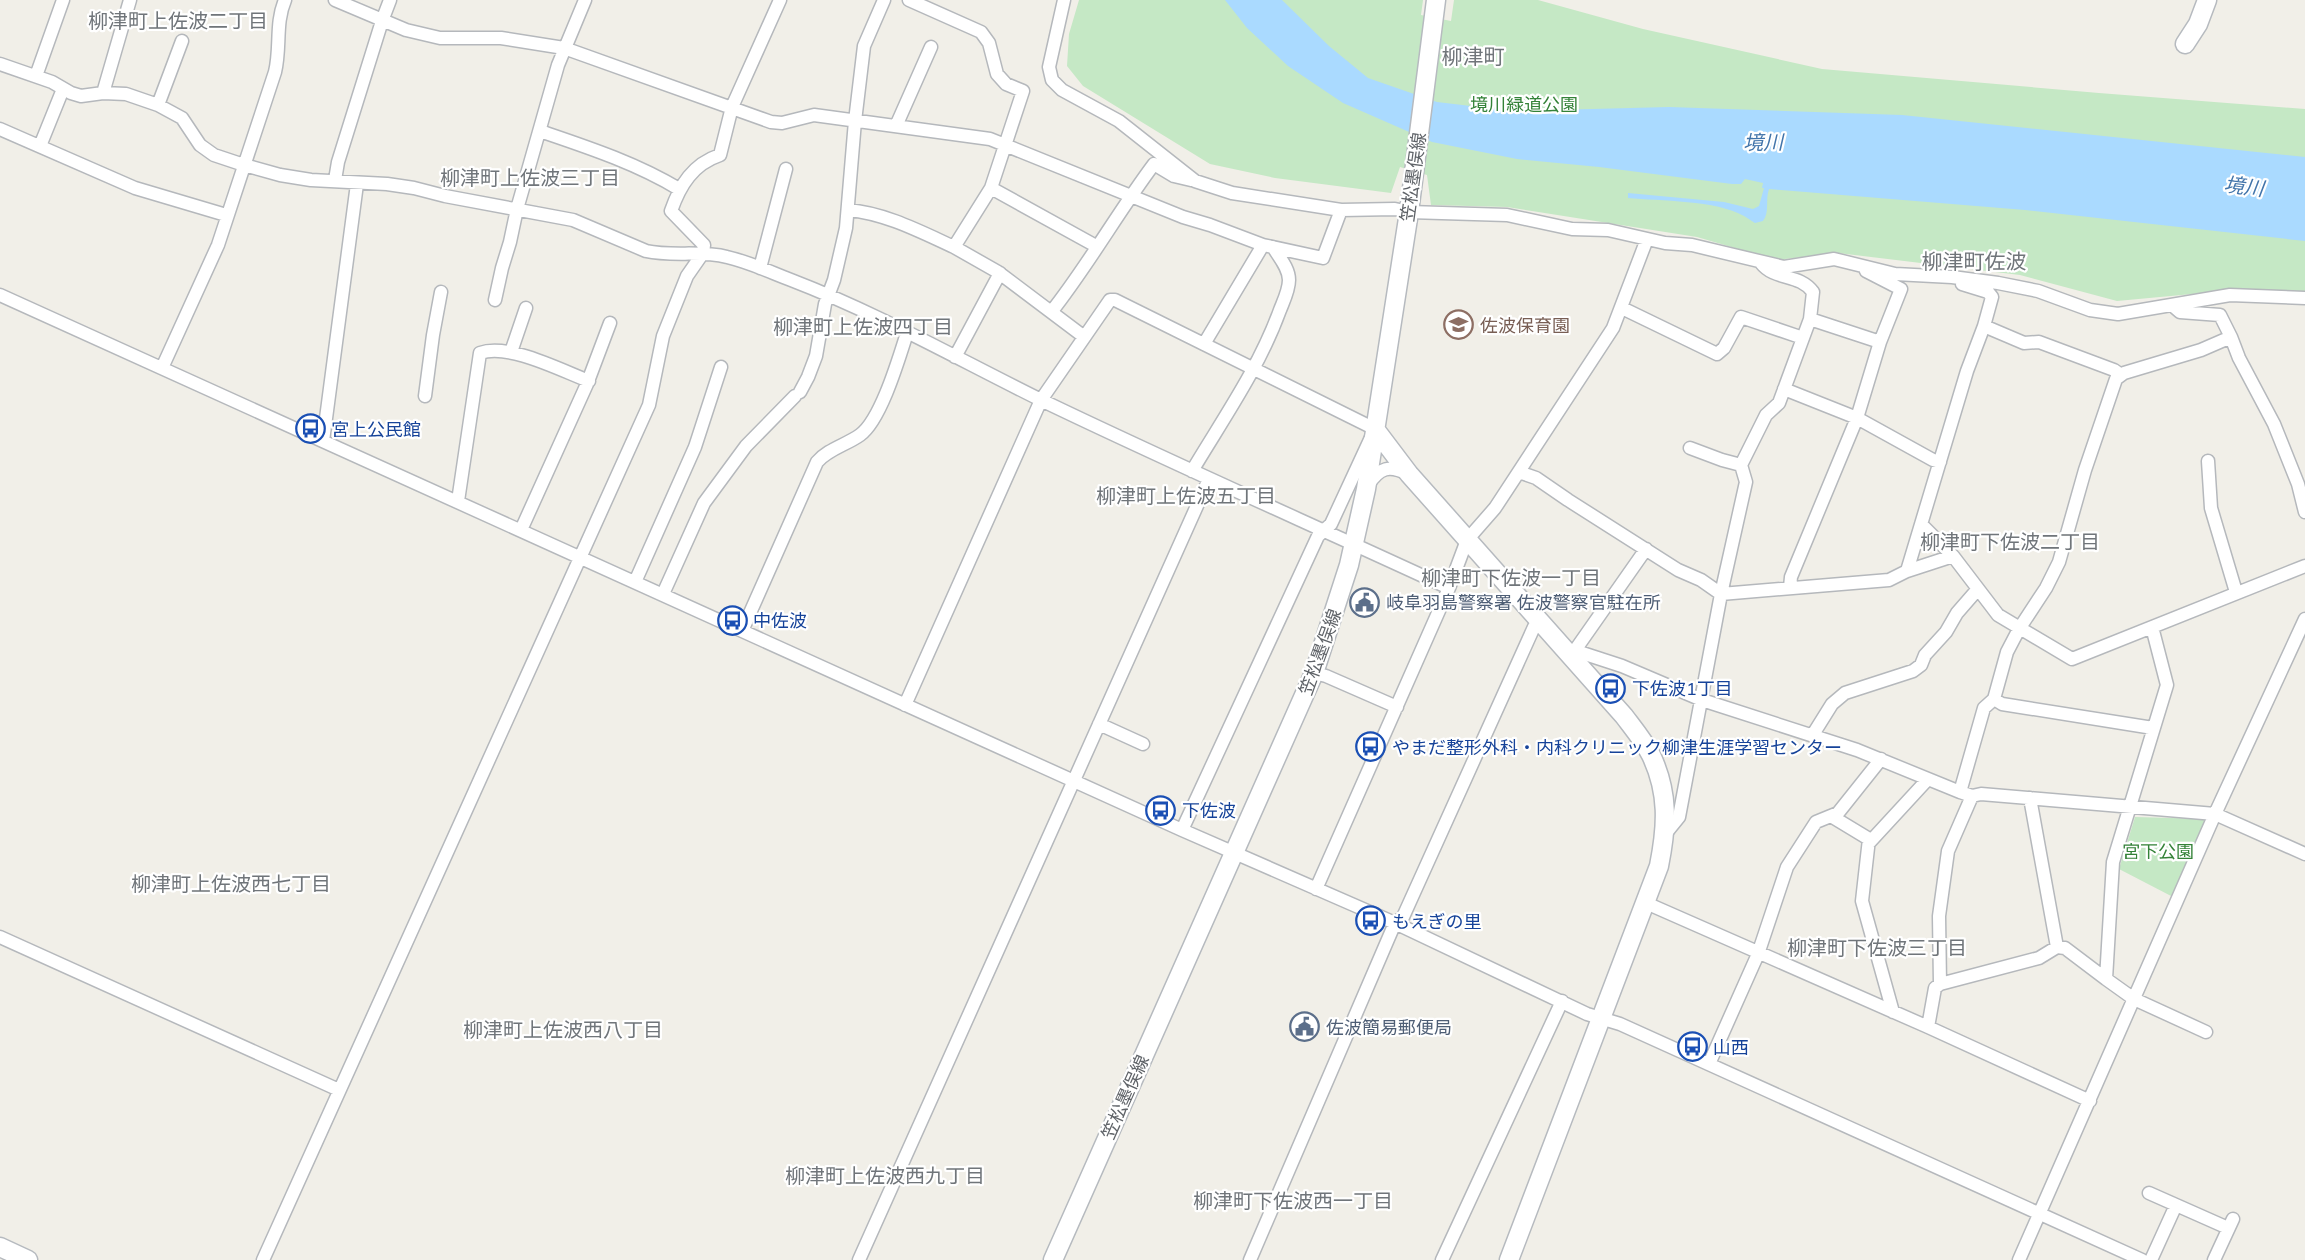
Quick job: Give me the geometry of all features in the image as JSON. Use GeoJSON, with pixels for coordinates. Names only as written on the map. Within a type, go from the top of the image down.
{"type":"FeatureCollection","features":[{"type":"Feature","properties":{"kind":"main road","name":"笠松墨俣線"},"geometry":{"type":"LineString","coordinates":[[1053,1260],[1314,673],[1334,616],[1354,544],[1366,489],[1409,212],[1436,0]]}},
{"type":"Feature","properties":{"kind":"main road"},"geometry":{"type":"LineString","coordinates":[[2185,44],[2198,24],[2207,0]]}},
{"type":"Feature","properties":{"kind":"main road"},"geometry":{"type":"LineString","coordinates":[[1375,429],[1409,474],[1539,621],[1573,654],[1624,716],[1651,755],[1665,797],[1666,833],[1659,866],[1509,1260]]}},
{"type":"Feature","properties":{"kind":"main road"},"geometry":{"type":"LineString","coordinates":[[0,1247],[28,1260]]}},
{"type":"Feature","properties":{"kind":"street"},"geometry":{"type":"LineString","coordinates":[[36,76],[63,0]]}},
{"type":"Feature","properties":{"kind":"street"},"geometry":{"type":"LineString","coordinates":[[103,93],[130,0]]}},
{"type":"Feature","properties":{"kind":"street"},"geometry":{"type":"LineString","coordinates":[[162,368],[218,245],[275,72],[279,55],[278,30],[281,9],[285,0]]}},
{"type":"Feature","properties":{"kind":"street"},"geometry":{"type":"LineString","coordinates":[[335,0],[406,30],[440,38],[501,38],[564,48],[771,122],[782,123],[814,115],[990,139],[1183,217],[1268,246],[1323,258],[1341,210]]}},
{"type":"Feature","properties":{"kind":"street"},"geometry":{"type":"LineString","coordinates":[[335,180],[338,162],[390,0]]}},
{"type":"Feature","properties":{"kind":"street"},"geometry":{"type":"LineString","coordinates":[[495,300],[517,209],[564,48],[585,0]]}},
{"type":"Feature","properties":{"kind":"street"},"geometry":{"type":"LineString","coordinates":[[263,1260],[649,405],[663,336],[687,276],[703,253],[704,245],[671,211],[679,189],[705,160],[720,155],[732,107],[780,0]]}},
{"type":"Feature","properties":{"kind":"street"},"geometry":{"type":"LineString","coordinates":[[663,594],[704,503],[746,446],[797,394],[808,377],[816,356],[825,304],[834,280],[846,228],[864,46],[884,0]]}},
{"type":"Feature","properties":{"kind":"street"},"geometry":{"type":"LineString","coordinates":[[909,0],[981,32],[989,43],[997,74],[1001,80],[1023,91],[991,188],[954,247]]}},
{"type":"Feature","properties":{"kind":"street"},"geometry":{"type":"LineString","coordinates":[[1064,0],[1049,67],[1052,80],[1062,90],[1119,122],[1195,181]]}},
{"type":"Feature","properties":{"kind":"street"},"geometry":{"type":"LineString","coordinates":[[158,105],[182,41]]}},
{"type":"Feature","properties":{"kind":"street"},"geometry":{"type":"LineString","coordinates":[[896,126],[931,47]]}},
{"type":"Feature","properties":{"kind":"street"},"geometry":{"type":"LineString","coordinates":[[0,64],[36,76],[81,96],[103,93],[126,94],[158,105],[182,118],[200,145],[214,155],[280,175],[311,180],[387,184],[414,188],[573,220],[658,254],[703,253],[726,256],[760,268],[829,295],[1041,400],[1449,588]]}},
{"type":"Feature","properties":{"kind":"street"},"geometry":{"type":"LineString","coordinates":[[40,146],[63,89]]}},
{"type":"Feature","properties":{"kind":"street"},"geometry":{"type":"LineString","coordinates":[[0,129],[135,188],[226,215]]}},
{"type":"Feature","properties":{"kind":"street"},"geometry":{"type":"LineString","coordinates":[[540,131],[603,153],[661,178],[679,189]]}},
{"type":"Feature","properties":{"kind":"street"},"geometry":{"type":"LineString","coordinates":[[1052,311],[1077,279],[1096,246],[1154,164],[1174,176],[1232,193],[1341,210],[1395,209],[1409,212],[1507,215],[1572,229],[1608,230],[1647,239],[1692,245],[1784,267],[1834,259],[1863,264],[1895,274],[1952,277],[2038,291],[2090,310],[2118,314],[2230,296],[2305,298]]}},
{"type":"Feature","properties":{"kind":"street"},"geometry":{"type":"LineString","coordinates":[[760,268],[786,169]]}},
{"type":"Feature","properties":{"kind":"street"},"geometry":{"type":"LineString","coordinates":[[323,441],[357,184]]}},
{"type":"Feature","properties":{"kind":"street"},"geometry":{"type":"LineString","coordinates":[[991,188],[1096,246]]}},
{"type":"Feature","properties":{"kind":"street"},"geometry":{"type":"LineString","coordinates":[[848,210],[863,211],[914,228],[954,247],[1000,273],[1083,336]]}},
{"type":"Feature","properties":{"kind":"street"},"geometry":{"type":"LineString","coordinates":[[1316,889],[1449,588],[1467,540],[1495,508],[1613,328],[1647,239]]}},
{"type":"Feature","properties":{"kind":"street"},"geometry":{"type":"LineString","coordinates":[[1204,344],[1268,246]]}},
{"type":"Feature","properties":{"kind":"street"},"geometry":{"type":"LineString","coordinates":[[1192,471],[1254,369],[1288,290],[1289,277],[1284,264],[1268,246]]}},
{"type":"Feature","properties":{"kind":"street"},"geometry":{"type":"LineString","coordinates":[[1666,833],[1679,817],[1721,594],[1746,482],[1741,465],[1766,415],[1779,403],[1810,319],[1813,292],[1806,283],[1767,271],[1758,260]]}},
{"type":"Feature","properties":{"kind":"street"},"geometry":{"type":"LineString","coordinates":[[1790,587],[1791,577],[1857,418],[1880,342],[1901,289],[1865,270],[1863,264]]}},
{"type":"Feature","properties":{"kind":"street"},"geometry":{"type":"LineString","coordinates":[[955,357],[1000,273]]}},
{"type":"Feature","properties":{"kind":"street"},"geometry":{"type":"LineString","coordinates":[[1907,571],[1966,371],[1984,326],[1992,297],[1988,292],[1950,281],[1952,277]]}},
{"type":"Feature","properties":{"kind":"street"},"geometry":{"type":"LineString","coordinates":[[425,396],[441,292]]}},
{"type":"Feature","properties":{"kind":"street"},"geometry":{"type":"LineString","coordinates":[[0,296],[581,556],[1182,830],[1395,923],[1562,1001],[1620,1024],[2142,1260]]}},
{"type":"Feature","properties":{"kind":"street"},"geometry":{"type":"LineString","coordinates":[[905,705],[1041,400],[1083,336],[1110,300],[1115,300],[1375,429],[1331,524],[1318,536],[1182,830]]}},
{"type":"Feature","properties":{"kind":"street"},"geometry":{"type":"LineString","coordinates":[[2173,306],[2180,312],[2220,315],[2301,483],[2305,512]]}},
{"type":"Feature","properties":{"kind":"street"},"geometry":{"type":"LineString","coordinates":[[511,352],[526,308]]}},
{"type":"Feature","properties":{"kind":"street"},"geometry":{"type":"LineString","coordinates":[[1622,308],[1716,354],[1724,348],[1741,317],[1803,338]]}},
{"type":"Feature","properties":{"kind":"street"},"geometry":{"type":"LineString","coordinates":[[1810,319],[1880,342]]}},
{"type":"Feature","properties":{"kind":"street"},"geometry":{"type":"LineString","coordinates":[[521,530],[589,381],[610,323]]}},
{"type":"Feature","properties":{"kind":"street"},"geometry":{"type":"LineString","coordinates":[[1984,326],[2024,342],[2039,342],[2114,370],[2121,375]]}},
{"type":"Feature","properties":{"kind":"street"},"geometry":{"type":"LineString","coordinates":[[742,631],[817,462],[823,454],[860,434],[868,427],[890,382],[907,333]]}},
{"type":"Feature","properties":{"kind":"street"},"geometry":{"type":"LineString","coordinates":[[1940,984],[1939,916],[1948,851],[1966,794],[1984,708],[1994,699],[2007,652],[2059,562],[2085,470],[2116,379],[2121,375],[2201,350],[2231,337]]}},
{"type":"Feature","properties":{"kind":"street"},"geometry":{"type":"LineString","coordinates":[[458,501],[480,353],[486,351],[511,352],[589,381]]}},
{"type":"Feature","properties":{"kind":"street"},"geometry":{"type":"LineString","coordinates":[[635,582],[695,447],[721,367]]}},
{"type":"Feature","properties":{"kind":"street"},"geometry":{"type":"LineString","coordinates":[[1784,389],[1857,418],[1940,462]]}},
{"type":"Feature","properties":{"kind":"street"},"geometry":{"type":"LineString","coordinates":[[1690,448],[1741,465]]}},
{"type":"Feature","properties":{"kind":"street"},"geometry":{"type":"LineString","coordinates":[[2208,461],[2211,508],[2236,592]]}},
{"type":"Feature","properties":{"kind":"street"},"geometry":{"type":"LineString","coordinates":[[1366,489],[1375,474],[1386,469],[1395,468],[1409,474]]}},
{"type":"Feature","properties":{"kind":"street"},"geometry":{"type":"LineString","coordinates":[[1519,472],[1536,478],[1678,570],[1701,580],[1721,594],[1889,580],[1907,571],[1953,556]]}},
{"type":"Feature","properties":{"kind":"street"},"geometry":{"type":"LineString","coordinates":[[860,1260],[1209,479]]}},
{"type":"Feature","properties":{"kind":"street"},"geometry":{"type":"LineString","coordinates":[[1921,524],[1953,556],[1998,615],[2073,659],[2305,566]]}},
{"type":"Feature","properties":{"kind":"street"},"geometry":{"type":"LineString","coordinates":[[1646,549],[1573,654],[1633,670],[1702,700],[1881,759],[1966,794],[2215,814],[2305,854]]}},
{"type":"Feature","properties":{"kind":"street"},"geometry":{"type":"LineString","coordinates":[[1812,736],[1832,704],[1845,693],[1913,671],[1921,665],[1925,655],[1946,632],[1957,614],[1977,590]]}},
{"type":"Feature","properties":{"kind":"street"},"geometry":{"type":"LineString","coordinates":[[2019,1260],[2215,814],[2305,620]]}},
{"type":"Feature","properties":{"kind":"street"},"geometry":{"type":"LineString","coordinates":[[1250,1260],[1395,923],[1403,917],[1539,621]]}},
{"type":"Feature","properties":{"kind":"street"},"geometry":{"type":"LineString","coordinates":[[2106,979],[2114,862],[2167,685],[2152,627]]}},
{"type":"Feature","properties":{"kind":"street"},"geometry":{"type":"LineString","coordinates":[[1314,673],[1326,676],[1396,707]]}},
{"type":"Feature","properties":{"kind":"street"},"geometry":{"type":"LineString","coordinates":[[1994,699],[2002,704],[2153,728]]}},
{"type":"Feature","properties":{"kind":"street"},"geometry":{"type":"LineString","coordinates":[[1099,724],[1143,744]]}},
{"type":"Feature","properties":{"kind":"street"},"geometry":{"type":"LineString","coordinates":[[1709,1064],[1758,954],[1787,867],[1816,822],[1838,813],[1881,759]]}},
{"type":"Feature","properties":{"kind":"street"},"geometry":{"type":"LineString","coordinates":[[1869,843],[1928,779]]}},
{"type":"Feature","properties":{"kind":"street"},"geometry":{"type":"LineString","coordinates":[[2030,798],[2057,947]]}},
{"type":"Feature","properties":{"kind":"street"},"geometry":{"type":"LineString","coordinates":[[1831,816],[1869,839],[1862,901],[1893,1012]]}},
{"type":"Feature","properties":{"kind":"street"},"geometry":{"type":"LineString","coordinates":[[1646,903],[2090,1101]]}},
{"type":"Feature","properties":{"kind":"street"},"geometry":{"type":"LineString","coordinates":[[0,937],[339,1090]]}},
{"type":"Feature","properties":{"kind":"street"},"geometry":{"type":"LineString","coordinates":[[1928,1027],[1935,988],[1940,984],[2039,958],[2057,947],[2065,948],[2134,999],[2206,1032]]}},
{"type":"Feature","properties":{"kind":"street"},"geometry":{"type":"LineString","coordinates":[[1442,1260],[1562,1001]]}},
{"type":"Feature","properties":{"kind":"street"},"geometry":{"type":"LineString","coordinates":[[2149,1193],[2231,1224],[2214,1260]]}},
{"type":"Feature","properties":{"kind":"street"},"geometry":{"type":"LineString","coordinates":[[2151,1260],[2176,1205]]}},
{"type":"Feature","properties":{"kind":"green space","name":"境川緑道公園"},"geometry":{"type":"Polygon","coordinates":[[[1079,0],[1423,0],[1421,15],[1451,21],[1454,0],[1538,0],[1643,29],[1822,69],[2305,109],[2305,294],[2246,289],[2117,301],[2020,275],[1838,253],[1776,260],[1697,237],[1507,207],[1431,205],[1427,175],[1400,167],[1391,193],[1275,178],[1210,164],[1083,86],[1067,66],[1069,34],[1079,0]]]}},
{"type":"Feature","properties":{"kind":"green space","name":"宮下公園"},"geometry":{"type":"Polygon","coordinates":[[[2135,817],[2208,819],[2173,897],[2119,869],[2135,817]]]}},
{"type":"Feature","properties":{"kind":"water","name":"境川"},"geometry":{"type":"Polygon","coordinates":[[[1225,0],[1282,0],[1329,46],[1368,78],[1437,102],[1513,111],[1669,107],[1902,115],[2305,157],[2305,241],[2025,210],[1769,189],[1765,217],[1763,221],[1755,223],[1744,216],[1719,207],[1688,202],[1628,198],[1628,193],[1724,202],[1753,209],[1759,206],[1764,188],[1762,188],[1763,183],[1745,179],[1741,184],[1732,184],[1517,159],[1432,142],[1343,103],[1288,66],[1247,28],[1225,0]]]}},
{"type":"Feature","properties":{"kind":"place","name":"佐波保育園"},"geometry":{"type":"Point","coordinates":[1459,325]}},
{"type":"Feature","properties":{"kind":"place","name":"宮上公民館"},"geometry":{"type":"Point","coordinates":[310,429]}},
{"type":"Feature","properties":{"kind":"place","name":"岐阜羽島警察署 佐波警察官駐在所"},"geometry":{"type":"Point","coordinates":[1365,602]}},
{"type":"Feature","properties":{"kind":"place","name":"中佐波"},"geometry":{"type":"Point","coordinates":[732,620]}},
{"type":"Feature","properties":{"kind":"place","name":"下佐波1丁目"},"geometry":{"type":"Point","coordinates":[1611,688]}},
{"type":"Feature","properties":{"kind":"place","name":"やまだ整形外科・内科クリニック柳津生涯学習センター"},"geometry":{"type":"Point","coordinates":[1371,747]}},
{"type":"Feature","properties":{"kind":"place","name":"下佐波"},"geometry":{"type":"Point","coordinates":[1161,810]}},
{"type":"Feature","properties":{"kind":"place","name":"もえぎの里"},"geometry":{"type":"Point","coordinates":[1371,921]}},
{"type":"Feature","properties":{"kind":"place","name":"佐波簡易郵便局"},"geometry":{"type":"Point","coordinates":[1305,1027]}},
{"type":"Feature","properties":{"kind":"place","name":"山西"},"geometry":{"type":"Point","coordinates":[1692,1047]}},
{"type":"Feature","properties":{"kind":"district","name":"柳津町上佐波二丁目"},"geometry":{"type":"Point","coordinates":[178,20]}},
{"type":"Feature","properties":{"kind":"district","name":"柳津町"},"geometry":{"type":"Point","coordinates":[1473,56]}},
{"type":"Feature","properties":{"kind":"district","name":"柳津町上佐波三丁目"},"geometry":{"type":"Point","coordinates":[530,177]}},
{"type":"Feature","properties":{"kind":"district","name":"柳津町佐波"},"geometry":{"type":"Point","coordinates":[1974,261]}},
{"type":"Feature","properties":{"kind":"district","name":"柳津町上佐波四丁目"},"geometry":{"type":"Point","coordinates":[863,326]}},
{"type":"Feature","properties":{"kind":"district","name":"柳津町上佐波五丁目"},"geometry":{"type":"Point","coordinates":[1186,495]}},
{"type":"Feature","properties":{"kind":"district","name":"柳津町下佐波二丁目"},"geometry":{"type":"Point","coordinates":[2010,541]}},
{"type":"Feature","properties":{"kind":"district","name":"柳津町下佐波一丁目"},"geometry":{"type":"Point","coordinates":[1511,577]}},
{"type":"Feature","properties":{"kind":"district","name":"柳津町上佐波西七丁目"},"geometry":{"type":"Point","coordinates":[231,883]}},
{"type":"Feature","properties":{"kind":"district","name":"柳津町下佐波三丁目"},"geometry":{"type":"Point","coordinates":[1877,947]}},
{"type":"Feature","properties":{"kind":"district","name":"柳津町上佐波西八丁目"},"geometry":{"type":"Point","coordinates":[563,1029]}},
{"type":"Feature","properties":{"kind":"district","name":"柳津町上佐波西九丁目"},"geometry":{"type":"Point","coordinates":[885,1175]}},
{"type":"Feature","properties":{"kind":"district","name":"柳津町下佐波西一丁目"},"geometry":{"type":"Point","coordinates":[1293,1200]}}]}
